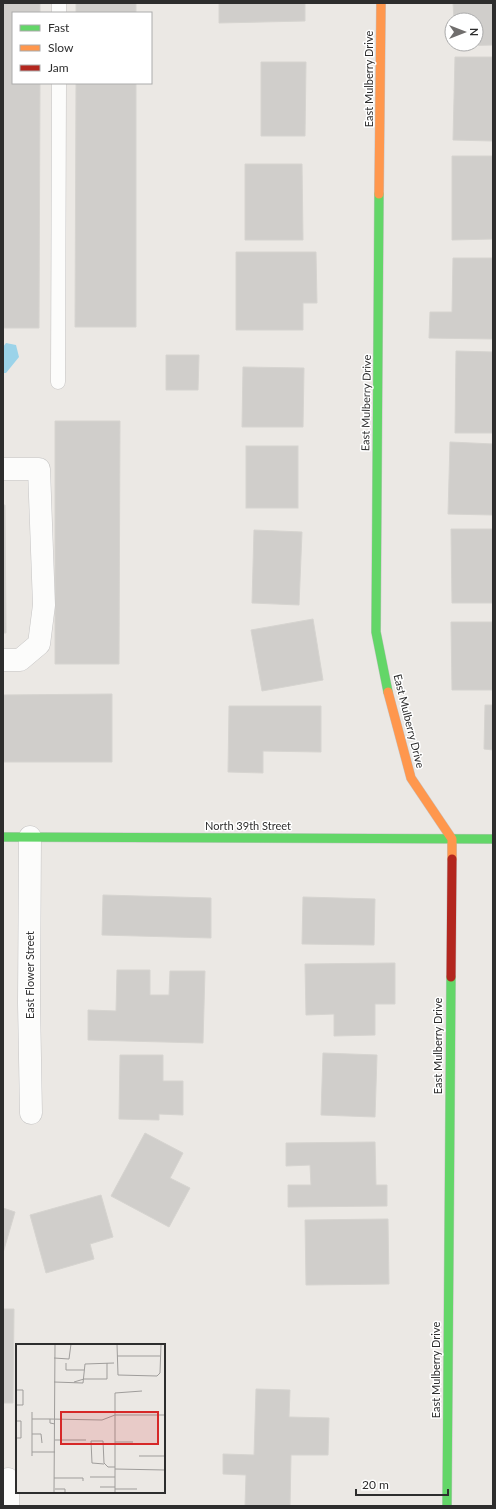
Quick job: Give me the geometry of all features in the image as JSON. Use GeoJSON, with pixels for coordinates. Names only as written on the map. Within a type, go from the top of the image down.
{"type":"FeatureCollection","features":[{"type":"Feature","properties":{"kind":"street","name":"East Mulberry Drive"},"geometry":{"type":"LineString","coordinates":[[381,3],[376,632],[387,688],[411,778],[452,839],[447,1506]]}},
{"type":"Feature","properties":{"kind":"street"},"geometry":{"type":"LineString","coordinates":[[3,469],[39,469],[44,605],[39,644],[20,660],[3,660]]}},
{"type":"Feature","properties":{"kind":"street","name":"North 39th Street"},"geometry":{"type":"LineString","coordinates":[[3,837],[493,839]]}},
{"type":"Feature","properties":{"kind":"street","name":"East Flower Street"},"geometry":{"type":"LineString","coordinates":[[30,837],[29,1003],[31,1113]]}},
{"type":"Feature","properties":{"kind":"street"},"geometry":{"type":"LineString","coordinates":[[8,1479],[8,1506]]}},
{"type":"Feature","properties":{"kind":"lane"},"geometry":{"type":"LineString","coordinates":[[58,382],[59,84]]}},
{"type":"Feature","properties":{"kind":"water"},"geometry":{"type":"Polygon","coordinates":[[[6,343],[16,345],[19,357],[6,373],[3,373],[3,347],[6,343]]]}},
{"type":"Feature","properties":{"kind":"building"},"geometry":{"type":"Polygon","coordinates":[[[3,3],[40,3],[40,12],[12,12],[12,84],[40,84],[39,328],[3,328],[3,3]]]}},
{"type":"Feature","properties":{"kind":"building"},"geometry":{"type":"Polygon","coordinates":[[[76,3],[136,3],[136,12],[76,12],[76,3]]]}},
{"type":"Feature","properties":{"kind":"building"},"geometry":{"type":"Polygon","coordinates":[[[219,3],[305,3],[305,21],[219,23],[219,3]]]}},
{"type":"Feature","properties":{"kind":"building"},"geometry":{"type":"Polygon","coordinates":[[[453,3],[493,3],[493,45],[484,45],[484,12],[454,12],[453,3]]]}},
{"type":"Feature","properties":{"kind":"building"},"geometry":{"type":"Polygon","coordinates":[[[455,57],[493,57],[493,141],[453,140],[455,57]]]}},
{"type":"Feature","properties":{"kind":"building"},"geometry":{"type":"Polygon","coordinates":[[[261,62],[306,62],[305,136],[261,136],[261,62]]]}},
{"type":"Feature","properties":{"kind":"building"},"geometry":{"type":"Polygon","coordinates":[[[76,84],[136,84],[136,327],[75,327],[76,84]]]}},
{"type":"Feature","properties":{"kind":"building"},"geometry":{"type":"Polygon","coordinates":[[[452,156],[493,156],[493,239],[452,240],[452,156]]]}},
{"type":"Feature","properties":{"kind":"building"},"geometry":{"type":"Polygon","coordinates":[[[245,164],[302,164],[303,240],[245,240],[245,164]]]}},
{"type":"Feature","properties":{"kind":"building"},"geometry":{"type":"Polygon","coordinates":[[[236,252],[316,252],[317,303],[303,303],[303,330],[236,330],[236,252]]]}},
{"type":"Feature","properties":{"kind":"building"},"geometry":{"type":"Polygon","coordinates":[[[453,258],[493,258],[493,339],[429,338],[430,312],[452,312],[453,258]]]}},
{"type":"Feature","properties":{"kind":"building"},"geometry":{"type":"Polygon","coordinates":[[[456,351],[493,352],[493,433],[455,433],[456,351]]]}},
{"type":"Feature","properties":{"kind":"building"},"geometry":{"type":"Polygon","coordinates":[[[166,355],[199,355],[198,390],[166,390],[166,355]]]}},
{"type":"Feature","properties":{"kind":"building"},"geometry":{"type":"Polygon","coordinates":[[[243,367],[304,368],[303,427],[242,427],[243,367]]]}},
{"type":"Feature","properties":{"kind":"building"},"geometry":{"type":"Polygon","coordinates":[[[55,421],[120,421],[119,664],[55,664],[55,421]]]}},
{"type":"Feature","properties":{"kind":"building"},"geometry":{"type":"Polygon","coordinates":[[[450,442],[493,444],[493,515],[448,514],[450,442]]]}},
{"type":"Feature","properties":{"kind":"building"},"geometry":{"type":"Polygon","coordinates":[[[246,446],[298,446],[298,508],[246,508],[246,446]]]}},
{"type":"Feature","properties":{"kind":"building"},"geometry":{"type":"Polygon","coordinates":[[[3,505],[5,505],[6,633],[3,633],[3,505]]]}},
{"type":"Feature","properties":{"kind":"building"},"geometry":{"type":"Polygon","coordinates":[[[451,529],[493,529],[493,603],[452,603],[451,529]]]}},
{"type":"Feature","properties":{"kind":"building"},"geometry":{"type":"Polygon","coordinates":[[[254,530],[302,532],[299,605],[252,603],[254,530]]]}},
{"type":"Feature","properties":{"kind":"building"},"geometry":{"type":"Polygon","coordinates":[[[313,619],[323,680],[262,691],[251,630],[313,619]]]}},
{"type":"Feature","properties":{"kind":"building"},"geometry":{"type":"Polygon","coordinates":[[[451,622],[493,622],[493,690],[452,690],[451,622]]]}},
{"type":"Feature","properties":{"kind":"building"},"geometry":{"type":"Polygon","coordinates":[[[112,694],[112,762],[3,762],[3,695],[112,694]]]}},
{"type":"Feature","properties":{"kind":"building"},"geometry":{"type":"Polygon","coordinates":[[[485,705],[493,705],[493,750],[484,749],[485,705]]]}},
{"type":"Feature","properties":{"kind":"building"},"geometry":{"type":"Polygon","coordinates":[[[229,706],[321,706],[321,752],[263,751],[263,773],[228,772],[229,706]]]}},
{"type":"Feature","properties":{"kind":"building"},"geometry":{"type":"Polygon","coordinates":[[[103,895],[211,898],[211,938],[102,935],[103,895]]]}},
{"type":"Feature","properties":{"kind":"building"},"geometry":{"type":"Polygon","coordinates":[[[303,897],[375,899],[374,945],[302,944],[303,897]]]}},
{"type":"Feature","properties":{"kind":"building"},"geometry":{"type":"Polygon","coordinates":[[[395,963],[395,1004],[375,1004],[375,1035],[334,1036],[334,1014],[306,1015],[305,964],[395,963]]]}},
{"type":"Feature","properties":{"kind":"building"},"geometry":{"type":"Polygon","coordinates":[[[117,970],[150,970],[150,995],[169,995],[170,971],[205,971],[203,1043],[88,1040],[88,1010],[116,1011],[117,970]]]}},
{"type":"Feature","properties":{"kind":"building"},"geometry":{"type":"Polygon","coordinates":[[[323,1053],[377,1055],[375,1117],[321,1115],[323,1053]]]}},
{"type":"Feature","properties":{"kind":"building"},"geometry":{"type":"Polygon","coordinates":[[[120,1055],[163,1055],[163,1081],[183,1081],[183,1115],[159,1114],[159,1120],[119,1119],[120,1055]]]}},
{"type":"Feature","properties":{"kind":"building"},"geometry":{"type":"Polygon","coordinates":[[[145,1133],[183,1153],[170,1178],[190,1188],[169,1227],[111,1196],[145,1133]]]}},
{"type":"Feature","properties":{"kind":"building"},"geometry":{"type":"Polygon","coordinates":[[[375,1142],[376,1185],[387,1185],[387,1206],[288,1207],[288,1185],[311,1185],[310,1165],[286,1166],[286,1143],[375,1142]]]}},
{"type":"Feature","properties":{"kind":"building"},"geometry":{"type":"Polygon","coordinates":[[[101,1195],[113,1237],[90,1244],[94,1259],[46,1273],[30,1215],[101,1195]]]}},
{"type":"Feature","properties":{"kind":"building"},"geometry":{"type":"Polygon","coordinates":[[[3,1208],[15,1212],[3,1253],[3,1208]]]}},
{"type":"Feature","properties":{"kind":"building"},"geometry":{"type":"Polygon","coordinates":[[[388,1219],[389,1284],[306,1285],[305,1220],[388,1219]]]}},
{"type":"Feature","properties":{"kind":"building"},"geometry":{"type":"Polygon","coordinates":[[[3,1309],[14,1309],[13,1403],[3,1403],[3,1309]]]}},
{"type":"Feature","properties":{"kind":"building"},"geometry":{"type":"Polygon","coordinates":[[[256,1389],[290,1390],[289,1417],[329,1418],[328,1455],[291,1455],[290,1506],[245,1506],[246,1475],[223,1474],[223,1454],[254,1455],[256,1389]]]}},
{"type":"Feature","properties":{"kind":"traffic: fast"},"geometry":{"type":"LineString","coordinates":[[379,194],[376,632],[388,692]]}},
{"type":"Feature","properties":{"kind":"traffic: fast"},"geometry":{"type":"LineString","coordinates":[[3,837],[493,839]]}},
{"type":"Feature","properties":{"kind":"traffic: fast"},"geometry":{"type":"LineString","coordinates":[[447,1506],[451,977]]}},
{"type":"Feature","properties":{"kind":"traffic: slow"},"geometry":{"type":"LineString","coordinates":[[379,194],[381,3]]}},
{"type":"Feature","properties":{"kind":"traffic: slow"},"geometry":{"type":"LineString","coordinates":[[388,692],[411,778],[452,839],[452,859]]}},
{"type":"Feature","properties":{"kind":"traffic: jam"},"geometry":{"type":"LineString","coordinates":[[451,977],[452,859]]}}]}
